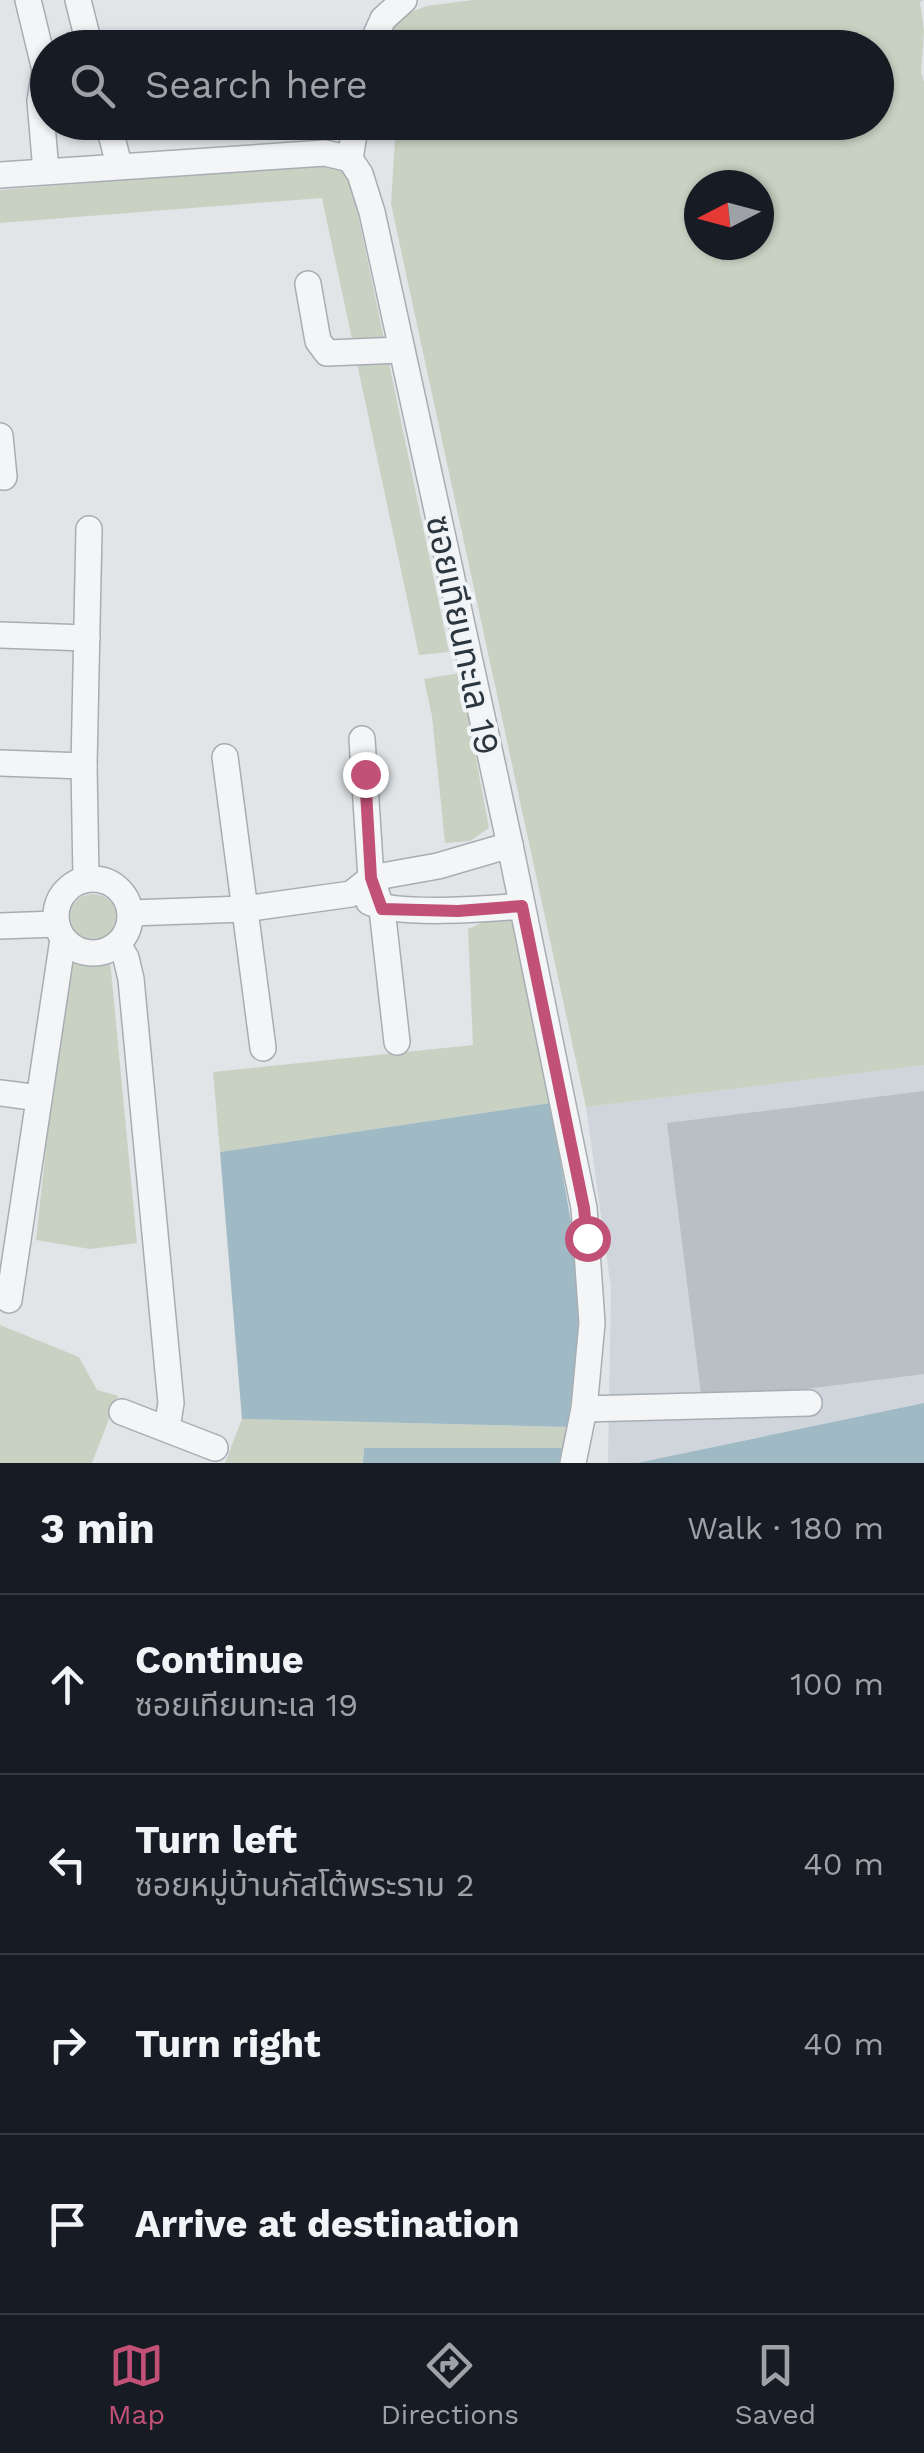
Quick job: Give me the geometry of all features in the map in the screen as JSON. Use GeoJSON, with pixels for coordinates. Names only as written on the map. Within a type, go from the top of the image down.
{"type":"FeatureCollection","features":[{"type":"Feature","properties":{"kind":"street"},"geometry":{"type":"LineString","coordinates":[[28,0],[35,30]]}},
{"type":"Feature","properties":{"kind":"street"},"geometry":{"type":"LineString","coordinates":[[78,0],[86,30]]}},
{"type":"Feature","properties":{"kind":"street"},"geometry":{"type":"LineString","coordinates":[[377,30],[382,19],[404,0]]}},
{"type":"Feature","properties":{"kind":"street"},"geometry":{"type":"LineString","coordinates":[[43,140],[46,171]]}},
{"type":"Feature","properties":{"kind":"street"},"geometry":{"type":"LineString","coordinates":[[113,140],[119,165]]}},
{"type":"Feature","properties":{"kind":"street"},"geometry":{"type":"LineString","coordinates":[[0,175],[309,153],[350,159],[353,140]]}},
{"type":"Feature","properties":{"kind":"street","name":"ซอยเทียนทะเล 19"},"geometry":{"type":"LineString","coordinates":[[350,159],[360,174],[372,212],[510,845],[584,1208],[592,1323],[584,1409],[573,1463]]}},
{"type":"Feature","properties":{"kind":"street"},"geometry":{"type":"LineString","coordinates":[[308,284],[318,342],[327,354],[401,350]]}},
{"type":"Feature","properties":{"kind":"street"},"geometry":{"type":"LineString","coordinates":[[0,436],[4,477]]}},
{"type":"Feature","properties":{"kind":"street"},"geometry":{"type":"LineString","coordinates":[[86,879],[84,766],[90,529]]}},
{"type":"Feature","properties":{"kind":"street"},"geometry":{"type":"LineString","coordinates":[[0,635],[87,638]]}},
{"type":"Feature","properties":{"kind":"street"},"geometry":{"type":"LineString","coordinates":[[362,739],[361,886],[382,909],[397,1042]]}},
{"type":"Feature","properties":{"kind":"street"},"geometry":{"type":"LineString","coordinates":[[225,757],[263,1048]]}},
{"type":"Feature","properties":{"kind":"street"},"geometry":{"type":"LineString","coordinates":[[0,764],[84,766]]}},
{"type":"Feature","properties":{"kind":"street"},"geometry":{"type":"LineString","coordinates":[[130,913],[244,909],[361,886],[510,845]]}},
{"type":"Feature","properties":{"kind":"street"},"geometry":{"type":"LineString","coordinates":[[438,866],[443,908]]}},
{"type":"Feature","properties":{"kind":"street"},"geometry":{"type":"LineString","coordinates":[[0,926],[60,932],[70,946],[90,954],[118,944],[130,924],[130,913],[120,890],[98,878],[86,879],[65,890],[56,912],[60,932],[8,1300]]}},
{"type":"Feature","properties":{"kind":"street"},"geometry":{"type":"LineString","coordinates":[[382,909],[458,911],[522,906]]}},
{"type":"Feature","properties":{"kind":"street"},"geometry":{"type":"LineString","coordinates":[[118,944],[131,979],[171,1403],[166,1428]]}},
{"type":"Feature","properties":{"kind":"street"},"geometry":{"type":"LineString","coordinates":[[0,1093],[39,1098]]}},
{"type":"Feature","properties":{"kind":"street"},"geometry":{"type":"LineString","coordinates":[[584,1409],[810,1403]]}},
{"type":"Feature","properties":{"kind":"street"},"geometry":{"type":"LineString","coordinates":[[122,1412],[214,1448]]}},
{"type":"Feature","properties":{"kind":"shaded area"},"geometry":{"type":"Polygon","coordinates":[[[473,0],[924,0],[920,2],[924,31],[924,1065],[586,1107],[391,204],[395,140],[894,140],[894,30],[391,30],[394,19],[426,6],[473,0]]]}},
{"type":"Feature","properties":{"kind":"shaded area"},"geometry":{"type":"Polygon","coordinates":[[[332,163],[346,172],[353,190],[449,652],[419,655],[322,198],[0,223],[0,190],[332,163]]]}},
{"type":"Feature","properties":{"kind":"shaded area"},"geometry":{"type":"Polygon","coordinates":[[[460,673],[489,828],[470,841],[445,843],[432,716],[424,679],[460,673]]]}},
{"type":"Feature","properties":{"kind":"shaded area"},"geometry":{"type":"Polygon","coordinates":[[[93,894],[110,901],[117,918],[110,935],[93,942],[76,935],[69,918],[76,901],[93,894]]]}},
{"type":"Feature","properties":{"kind":"shaded area"},"geometry":{"type":"Polygon","coordinates":[[[511,917],[550,1103],[220,1152],[213,1072],[473,1045],[468,929],[492,918],[511,917]]]}},
{"type":"Feature","properties":{"kind":"shaded area"},"geometry":{"type":"Polygon","coordinates":[[[110,960],[137,1243],[90,1249],[36,1240],[65,970],[76,962],[110,960]]]}},
{"type":"Feature","properties":{"kind":"shaded area"},"geometry":{"type":"Polygon","coordinates":[[[924,1065],[924,1403],[637,1463],[608,1463],[611,1288],[586,1107],[924,1065]]]}},
{"type":"Feature","properties":{"kind":"shaded area"},"geometry":{"type":"Polygon","coordinates":[[[0,1325],[79,1357],[97,1390],[118,1396],[92,1463],[0,1463],[0,1325]]]}},
{"type":"Feature","properties":{"kind":"shaded area"},"geometry":{"type":"Polygon","coordinates":[[[242,1419],[568,1427],[562,1448],[364,1448],[363,1463],[225,1463],[242,1419]]]}},
{"type":"Feature","properties":{"kind":"water"},"geometry":{"type":"Polygon","coordinates":[[[550,1103],[573,1233],[580,1323],[568,1427],[242,1419],[220,1152],[550,1103]]]}},
{"type":"Feature","properties":{"kind":"water"},"geometry":{"type":"Polygon","coordinates":[[[924,1403],[924,1463],[637,1463],[924,1403]]]}},
{"type":"Feature","properties":{"kind":"water"},"geometry":{"type":"Polygon","coordinates":[[[364,1448],[562,1448],[559,1463],[363,1463],[364,1448]]]}},
{"type":"Feature","properties":{"kind":"building"},"geometry":{"type":"Polygon","coordinates":[[[924,1091],[924,1374],[702,1402],[667,1123],[924,1091]]]}},
{"type":"Feature","properties":{"kind":"route"},"geometry":{"type":"LineString","coordinates":[[365,774],[371,878],[382,909],[458,911],[522,906],[587,1238]]}}]}
